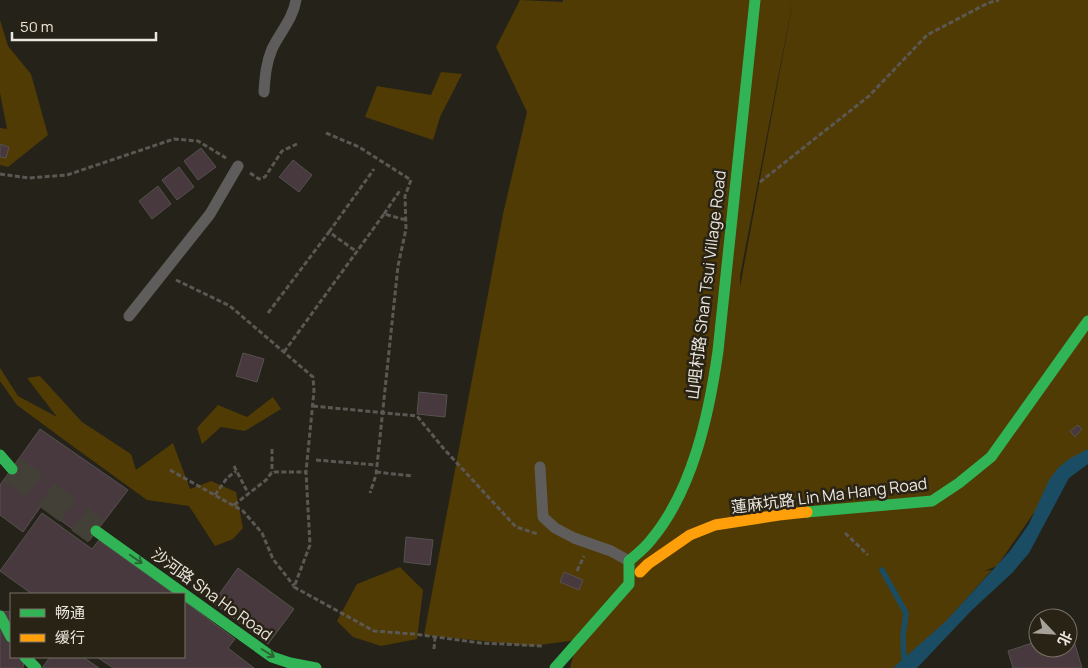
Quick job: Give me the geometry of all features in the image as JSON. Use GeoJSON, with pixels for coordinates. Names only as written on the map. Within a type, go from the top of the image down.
{"type":"FeatureCollection","features":[{"type":"Feature","properties":{"kind":"street","name":"山咀村路 Shan Tsui Village Road"},"geometry":{"type":"LineString","coordinates":[[629,560],[656,535],[676,498],[698,445],[712,391],[755,0]]}},
{"type":"Feature","properties":{"kind":"street","name":"蓮麻坑路 Lin Ma Hang Road"},"geometry":{"type":"LineString","coordinates":[[629,584],[648,564],[690,535],[715,525],[779,515],[932,501],[991,458],[1088,321]]}},
{"type":"Feature","properties":{"kind":"street"},"geometry":{"type":"LineString","coordinates":[[0,454],[12,469]]}},
{"type":"Feature","properties":{"kind":"street","name":"沙河路 Sha Ho Road"},"geometry":{"type":"LineString","coordinates":[[96,531],[183,593]]}},
{"type":"Feature","properties":{"kind":"street"},"geometry":{"type":"LineString","coordinates":[[555,668],[629,584],[629,560]]}},
{"type":"Feature","properties":{"kind":"street","name":"沙河路 Sha Ho Road"},"geometry":{"type":"LineString","coordinates":[[185,595],[272,657],[316,668]]}},
{"type":"Feature","properties":{"kind":"street"},"geometry":{"type":"LineString","coordinates":[[0,616],[10,635]]}},
{"type":"Feature","properties":{"kind":"street"},"geometry":{"type":"LineString","coordinates":[[26,658],[36,668]]}},
{"type":"Feature","properties":{"kind":"lane"},"geometry":{"type":"LineString","coordinates":[[264,92],[266,66],[272,49],[294,10],[296,0]]}},
{"type":"Feature","properties":{"kind":"lane"},"geometry":{"type":"LineString","coordinates":[[130,316],[210,214],[238,166]]}},
{"type":"Feature","properties":{"kind":"lane"},"geometry":{"type":"LineString","coordinates":[[540,467],[544,517],[555,528],[574,538],[611,551],[629,560]]}},
{"type":"Feature","properties":{"kind":"path"},"geometry":{"type":"LineString","coordinates":[[756,184],[869,96],[926,35],[988,3],[999,0]]}},
{"type":"Feature","properties":{"kind":"path"},"geometry":{"type":"LineString","coordinates":[[326,133],[359,147],[411,180],[405,196],[406,229],[398,266],[384,413],[377,465],[370,493]]}},
{"type":"Feature","properties":{"kind":"path"},"geometry":{"type":"LineString","coordinates":[[0,174],[29,178],[67,175],[174,139],[198,141],[259,178],[265,177],[282,151],[297,144]]}},
{"type":"Feature","properties":{"kind":"path"},"geometry":{"type":"LineString","coordinates":[[268,313],[374,169]]}},
{"type":"Feature","properties":{"kind":"path"},"geometry":{"type":"LineString","coordinates":[[284,352],[401,189]]}},
{"type":"Feature","properties":{"kind":"path"},"geometry":{"type":"LineString","coordinates":[[384,214],[406,220]]}},
{"type":"Feature","properties":{"kind":"path"},"geometry":{"type":"LineString","coordinates":[[329,232],[357,252]]}},
{"type":"Feature","properties":{"kind":"path"},"geometry":{"type":"LineString","coordinates":[[164,274],[230,306],[313,377],[306,472],[310,545],[294,587]]}},
{"type":"Feature","properties":{"kind":"path"},"geometry":{"type":"LineString","coordinates":[[312,406],[417,416],[444,449],[516,527],[540,534],[555,528]]}},
{"type":"Feature","properties":{"kind":"path"},"geometry":{"type":"LineString","coordinates":[[234,506],[266,480],[272,472],[272,449]]}},
{"type":"Feature","properties":{"kind":"path"},"geometry":{"type":"LineString","coordinates":[[316,460],[377,465]]}},
{"type":"Feature","properties":{"kind":"path"},"geometry":{"type":"LineString","coordinates":[[234,466],[249,495]]}},
{"type":"Feature","properties":{"kind":"path"},"geometry":{"type":"LineString","coordinates":[[170,470],[243,511],[262,533],[273,559],[294,587],[374,631],[482,643],[547,646]]}},
{"type":"Feature","properties":{"kind":"path"},"geometry":{"type":"LineString","coordinates":[[215,495],[227,478],[236,471]]}},
{"type":"Feature","properties":{"kind":"path"},"geometry":{"type":"LineString","coordinates":[[272,472],[306,472]]}},
{"type":"Feature","properties":{"kind":"path"},"geometry":{"type":"LineString","coordinates":[[376,472],[412,476]]}},
{"type":"Feature","properties":{"kind":"path"},"geometry":{"type":"LineString","coordinates":[[859,546],[868,555]]}},
{"type":"Feature","properties":{"kind":"path"},"geometry":{"type":"LineString","coordinates":[[577,571],[584,555]]}},
{"type":"Feature","properties":{"kind":"path"},"geometry":{"type":"LineString","coordinates":[[434,649],[435,637]]}},
{"type":"Feature","properties":{"kind":"shaded area"},"geometry":{"type":"Polygon","coordinates":[[[520,0],[563,2],[563,0],[1088,0],[1088,461],[1056,481],[997,566],[984,571],[992,570],[905,668],[570,668],[577,640],[532,646],[424,635],[503,214],[527,112],[496,47],[520,0]],[[792,5],[740,276],[740,287],[792,5]]]}},
{"type":"Feature","properties":{"kind":"shaded area"},"geometry":{"type":"Polygon","coordinates":[[[0,20],[8,46],[31,74],[48,135],[8,167],[0,165],[0,128],[7,129],[0,93],[0,20]]]}},
{"type":"Feature","properties":{"kind":"shaded area"},"geometry":{"type":"Polygon","coordinates":[[[441,72],[462,74],[440,117],[433,140],[365,117],[377,86],[431,95],[441,72]]]}},
{"type":"Feature","properties":{"kind":"shaded area"},"geometry":{"type":"Polygon","coordinates":[[[0,368],[18,396],[57,417],[27,378],[40,376],[82,422],[131,454],[136,470],[173,443],[190,489],[211,481],[236,492],[243,528],[233,539],[215,546],[189,506],[147,500],[17,405],[0,381],[0,368]]]}},
{"type":"Feature","properties":{"kind":"shaded area"},"geometry":{"type":"Polygon","coordinates":[[[273,397],[281,409],[245,431],[221,427],[202,444],[197,428],[218,405],[247,417],[273,397]]]}},
{"type":"Feature","properties":{"kind":"shaded area"},"geometry":{"type":"Polygon","coordinates":[[[400,567],[423,590],[417,639],[381,646],[353,637],[337,621],[357,584],[400,567]]]}},
{"type":"Feature","properties":{"kind":"water"},"geometry":{"type":"Polygon","coordinates":[[[1088,449],[1088,464],[1069,478],[1029,553],[1012,573],[971,611],[917,668],[893,668],[946,621],[1010,551],[1029,524],[1049,480],[1058,468],[1069,459],[1088,449]]]}},
{"type":"Feature","properties":{"kind":"building"},"geometry":{"type":"Polygon","coordinates":[[[0,144],[9,147],[6,158],[0,157],[0,144]]]}},
{"type":"Feature","properties":{"kind":"building"},"geometry":{"type":"Polygon","coordinates":[[[201,148],[216,167],[198,180],[184,161],[201,148]]]}},
{"type":"Feature","properties":{"kind":"building"},"geometry":{"type":"Polygon","coordinates":[[[293,160],[312,175],[299,192],[279,177],[293,160]]]}},
{"type":"Feature","properties":{"kind":"building"},"geometry":{"type":"Polygon","coordinates":[[[179,167],[194,187],[177,200],[162,180],[179,167]]]}},
{"type":"Feature","properties":{"kind":"building"},"geometry":{"type":"Polygon","coordinates":[[[158,186],[171,204],[152,219],[139,201],[158,186]]]}},
{"type":"Feature","properties":{"kind":"building"},"geometry":{"type":"Polygon","coordinates":[[[243,353],[264,359],[257,382],[236,376],[243,353]]]}},
{"type":"Feature","properties":{"kind":"building"},"geometry":{"type":"Polygon","coordinates":[[[419,392],[447,395],[445,417],[417,414],[419,392]]]}},
{"type":"Feature","properties":{"kind":"building"},"geometry":{"type":"Polygon","coordinates":[[[1078,425],[1082,429],[1075,437],[1070,431],[1078,425]]]}},
{"type":"Feature","properties":{"kind":"building"},"geometry":{"type":"Polygon","coordinates":[[[40,429],[128,490],[89,541],[41,506],[23,532],[0,515],[0,485],[40,429]]]}},
{"type":"Feature","properties":{"kind":"building"},"geometry":{"type":"Polygon","coordinates":[[[42,513],[92,549],[99,540],[173,593],[31,593],[0,571],[42,513]]]}},
{"type":"Feature","properties":{"kind":"building"},"geometry":{"type":"Polygon","coordinates":[[[406,537],[433,540],[430,565],[404,562],[406,537]]]}},
{"type":"Feature","properties":{"kind":"building"},"geometry":{"type":"Polygon","coordinates":[[[238,568],[294,609],[268,644],[213,603],[238,568]]]}},
{"type":"Feature","properties":{"kind":"building"},"geometry":{"type":"Polygon","coordinates":[[[564,572],[583,580],[579,590],[560,582],[564,572]]]}},
{"type":"Feature","properties":{"kind":"building"},"geometry":{"type":"Polygon","coordinates":[[[185,602],[235,639],[228,648],[254,668],[113,668],[98,658],[185,658],[185,602]]]}},
{"type":"Feature","properties":{"kind":"building"},"geometry":{"type":"Polygon","coordinates":[[[0,611],[10,612],[10,658],[25,658],[23,668],[0,668],[0,611]]]}},
{"type":"Feature","properties":{"kind":"building"},"geometry":{"type":"Polygon","coordinates":[[[1028,644],[1028,658],[1078,658],[1078,655],[1082,668],[1013,668],[1008,651],[1028,644]]]}},
{"type":"Feature","properties":{"kind":"building"},"geometry":{"type":"Polygon","coordinates":[[[49,658],[84,658],[99,668],[42,668],[49,658]]]}},
{"type":"Feature","properties":{"kind":"waterway"},"geometry":{"type":"LineString","coordinates":[[882,570],[906,613],[903,636],[904,658],[908,663]]}},
{"type":"Feature","properties":{"kind":"tunnel"},"geometry":{"type":"LineString","coordinates":[[12,469],[96,531]]}},
{"type":"Feature","properties":{"kind":"traffic: fast"},"geometry":{"type":"LineString","coordinates":[[555,668],[629,584],[629,561],[649,543],[666,520],[678,498],[697,450],[710,400],[718,351],[755,0]]}},
{"type":"Feature","properties":{"kind":"traffic: fast"},"geometry":{"type":"LineString","coordinates":[[807,512],[932,501],[959,483],[991,457],[1088,321]]}},
{"type":"Feature","properties":{"kind":"traffic: fast"},"geometry":{"type":"LineString","coordinates":[[0,455],[12,469]]}},
{"type":"Feature","properties":{"kind":"traffic: fast"},"geometry":{"type":"LineString","coordinates":[[96,531],[183,593]]}},
{"type":"Feature","properties":{"kind":"traffic: fast"},"geometry":{"type":"LineString","coordinates":[[185,595],[272,657],[316,668]]}},
{"type":"Feature","properties":{"kind":"traffic: fast"},"geometry":{"type":"LineString","coordinates":[[0,616],[10,635]]}},
{"type":"Feature","properties":{"kind":"traffic: fast"},"geometry":{"type":"LineString","coordinates":[[26,658],[36,668]]}},
{"type":"Feature","properties":{"kind":"traffic: slow"},"geometry":{"type":"LineString","coordinates":[[640,572],[648,564],[690,535],[715,525],[807,512]]}}]}
